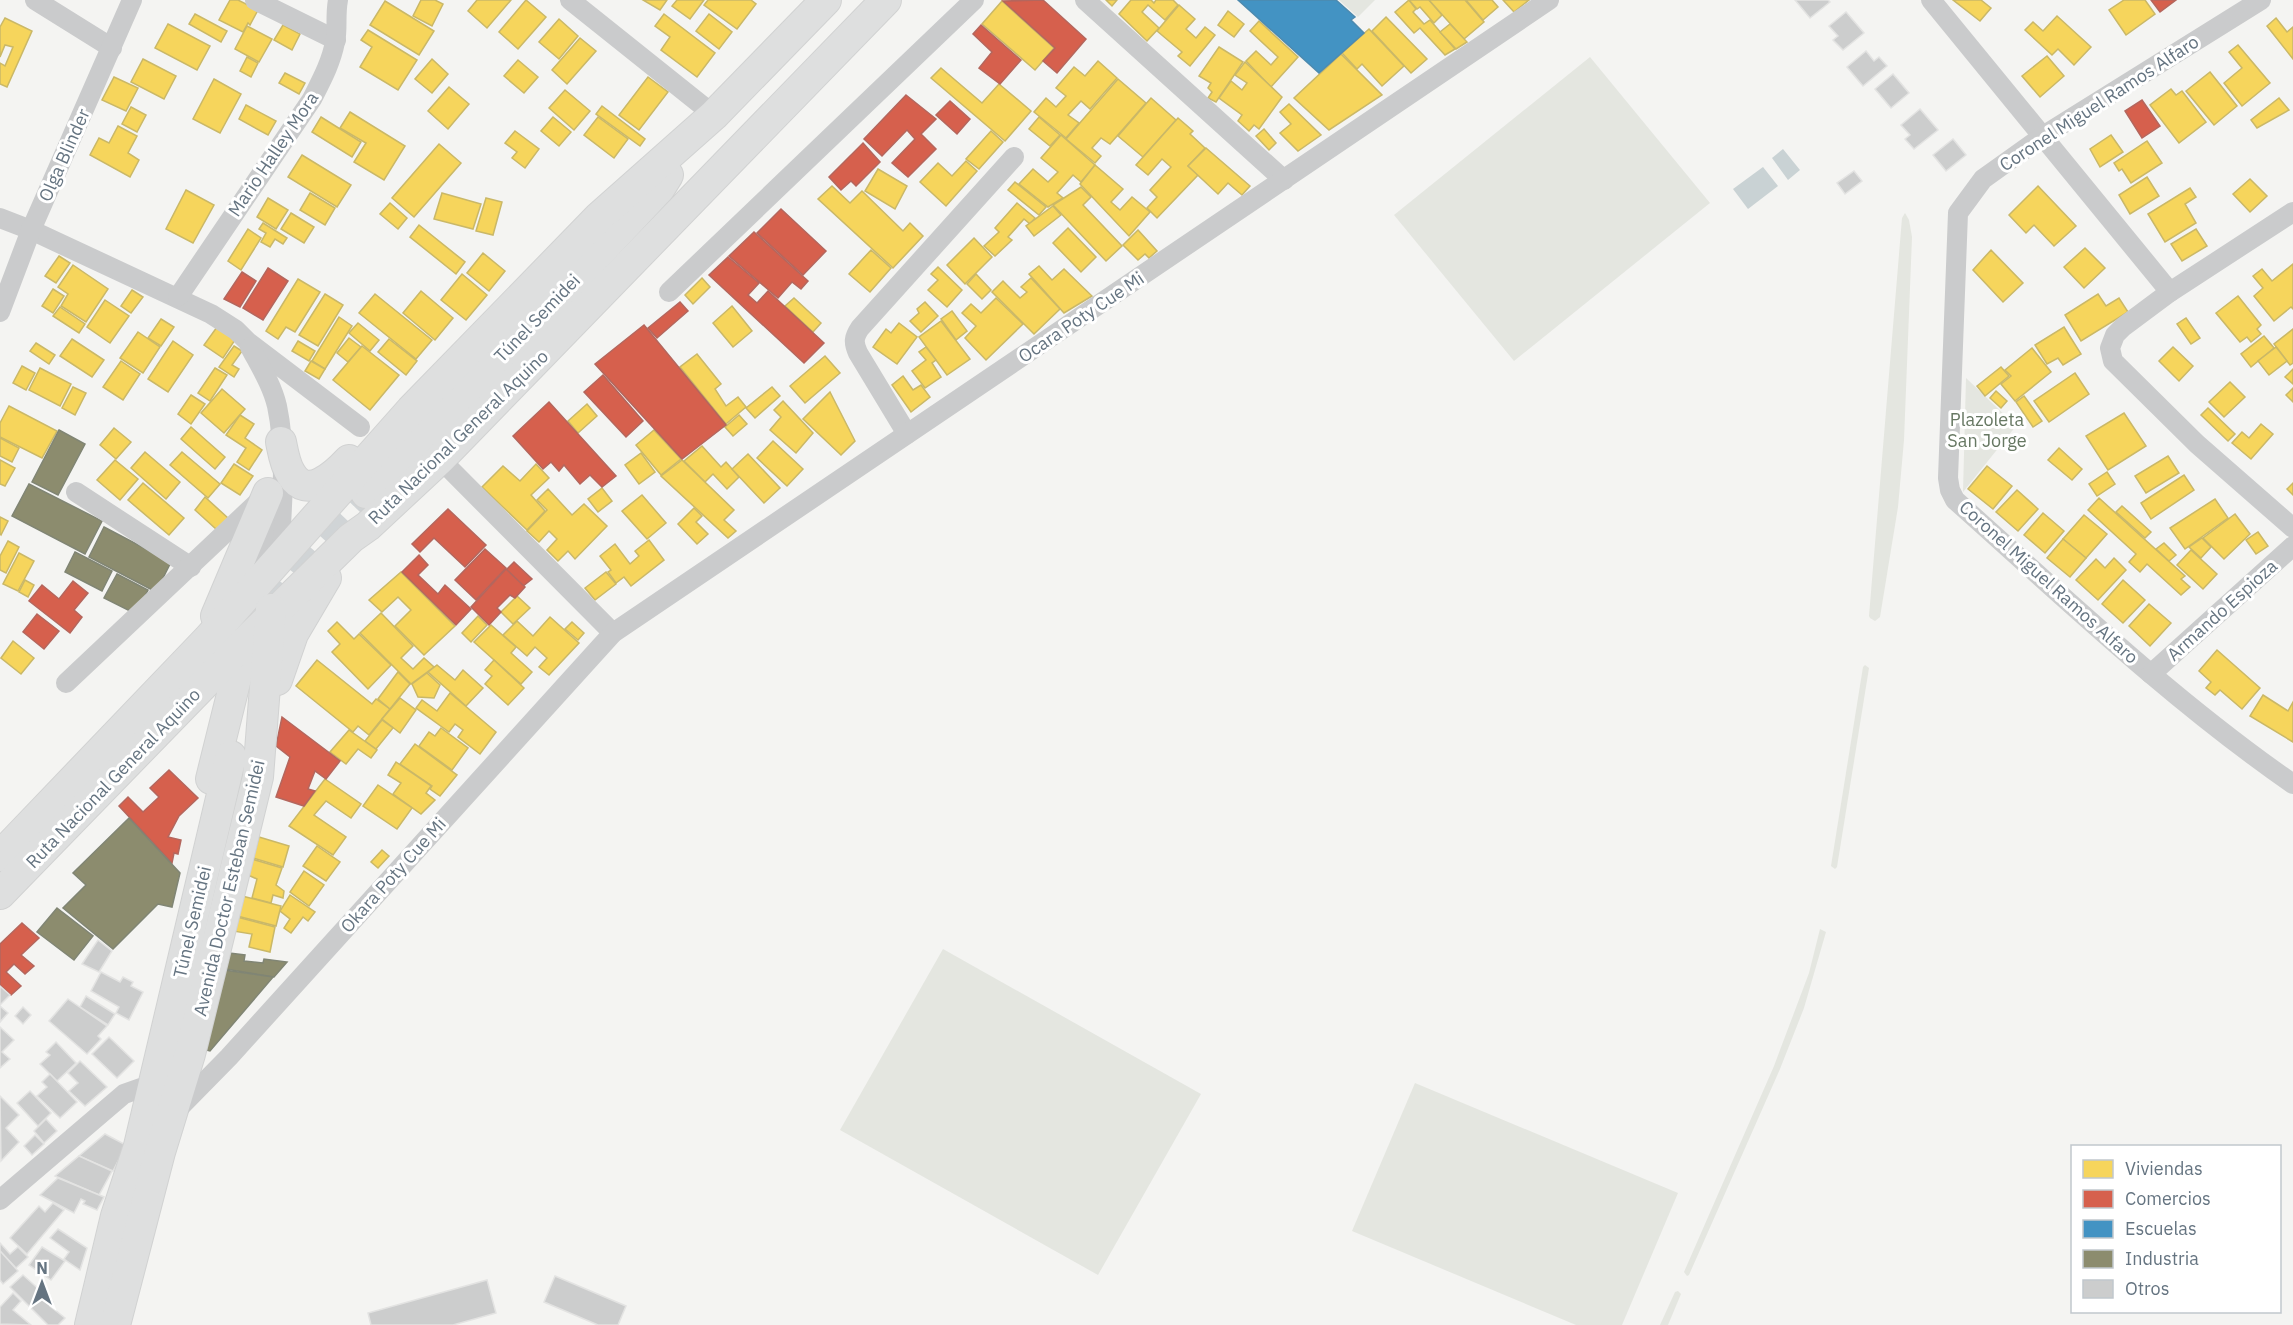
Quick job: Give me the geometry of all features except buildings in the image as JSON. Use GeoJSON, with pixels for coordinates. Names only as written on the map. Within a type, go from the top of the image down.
{"type":"FeatureCollection","features":[{"type":"Feature","properties":{"kind":"highway","name":"Ruta Nacional General Aquino"},"geometry":{"type":"LineString","coordinates":[[0,856],[208,639],[411,410],[599,217],[705,123],[826,0]]}},
{"type":"Feature","properties":{"kind":"highway","name":"Ruta Nacional General Aquino"},"geometry":{"type":"LineString","coordinates":[[0,894],[246,641],[351,538],[368,526],[440,459],[886,0]]}},
{"type":"Feature","properties":{"kind":"highway","name":"Túnel Semidei"},"geometry":{"type":"LineString","coordinates":[[366,493],[519,338],[660,188],[705,123]]}},
{"type":"Feature","properties":{"kind":"highway"},"geometry":{"type":"LineString","coordinates":[[280,442],[289,472],[293,477],[299,483],[317,485],[326,482],[342,468],[382,426],[411,410]]}},
{"type":"Feature","properties":{"kind":"highway"},"geometry":{"type":"LineString","coordinates":[[208,639],[268,493]]}},
{"type":"Feature","properties":{"kind":"highway"},"geometry":{"type":"LineString","coordinates":[[258,777],[276,683],[287,647],[351,538]]}},
{"type":"Feature","properties":{"kind":"highway","name":"Avenida Doctor Esteban Semidei"},"geometry":{"type":"LineString","coordinates":[[116,1325],[171,1116],[202,1011],[258,777],[270,618],[279,557]]}},
{"type":"Feature","properties":{"kind":"highway","name":"Avenida Doctor Esteban Semidei"},"geometry":{"type":"LineString","coordinates":[[153,1088],[159,1018],[225,749],[258,582]]}},
{"type":"Feature","properties":{"kind":"highway"},"geometry":{"type":"LineString","coordinates":[[159,730],[198,712],[213,719],[225,749]]}},
{"type":"Feature","properties":{"kind":"highway"},"geometry":{"type":"LineString","coordinates":[[90,1325],[116,1216],[140,1146],[153,1088]]}},
{"type":"Feature","properties":{"kind":"street"},"geometry":{"type":"LineString","coordinates":[[35,0],[112,48]]}},
{"type":"Feature","properties":{"kind":"street","name":"Olga Blinder"},"geometry":{"type":"LineString","coordinates":[[0,312],[31,230],[132,0]]}},
{"type":"Feature","properties":{"kind":"street"},"geometry":{"type":"LineString","coordinates":[[255,0],[336,40]]}},
{"type":"Feature","properties":{"kind":"street","name":"Mario Halley Mora"},"geometry":{"type":"LineString","coordinates":[[178,297],[312,99],[327,70],[336,40],[335,14],[338,0]]}},
{"type":"Feature","properties":{"kind":"street"},"geometry":{"type":"LineString","coordinates":[[570,0],[705,123]]}},
{"type":"Feature","properties":{"kind":"street"},"geometry":{"type":"LineString","coordinates":[[669,292],[974,0]]}},
{"type":"Feature","properties":{"kind":"street"},"geometry":{"type":"LineString","coordinates":[[1085,0],[1284,180]]}},
{"type":"Feature","properties":{"kind":"street","name":"Ocara Poty Cue Mi"},"geometry":{"type":"LineString","coordinates":[[612,633],[1549,0]]}},
{"type":"Feature","properties":{"kind":"street"},"geometry":{"type":"LineString","coordinates":[[1931,0],[2170,291]]}},
{"type":"Feature","properties":{"kind":"street","name":"Coronel Miguel Ramos Alfaro"},"geometry":{"type":"LineString","coordinates":[[2260,0],[2043,136],[1983,179],[1958,213],[1948,478],[1955,500],[2151,674],[2236,744],[2293,784]]}},
{"type":"Feature","properties":{"kind":"street"},"geometry":{"type":"LineString","coordinates":[[907,434],[858,353],[854,338],[860,328],[1014,157]]}},
{"type":"Feature","properties":{"kind":"street"},"geometry":{"type":"LineString","coordinates":[[2293,212],[2170,291],[2123,327],[2115,335],[2110,348],[2113,361],[2197,444],[2293,528]]}},
{"type":"Feature","properties":{"kind":"street"},"geometry":{"type":"LineString","coordinates":[[0,218],[178,297],[236,330],[248,342],[360,427]]}},
{"type":"Feature","properties":{"kind":"street","name":"Avenida Doctor Esteban Semidei"},"geometry":{"type":"LineString","coordinates":[[248,342],[276,405],[283,496],[279,557]]}},
{"type":"Feature","properties":{"kind":"street","name":"Avenida Doctor Esteban Semidei"},"geometry":{"type":"LineString","coordinates":[[258,582],[268,493],[280,442]]}},
{"type":"Feature","properties":{"kind":"street"},"geometry":{"type":"LineString","coordinates":[[440,459],[612,633]]}},
{"type":"Feature","properties":{"kind":"street"},"geometry":{"type":"LineString","coordinates":[[76,492],[191,567]]}},
{"type":"Feature","properties":{"kind":"street"},"geometry":{"type":"LineString","coordinates":[[66,683],[268,493]]}},
{"type":"Feature","properties":{"kind":"street","name":"Armando Espioza"},"geometry":{"type":"LineString","coordinates":[[2151,674],[2293,546]]}},
{"type":"Feature","properties":{"kind":"street","name":"Okara Poty Cue Mi"},"geometry":{"type":"LineString","coordinates":[[171,1116],[229,1057],[612,633]]}},
{"type":"Feature","properties":{"kind":"street"},"geometry":{"type":"LineString","coordinates":[[0,1200],[124,1095],[141,1088],[153,1088]]}},
{"type":"Feature","properties":{"kind":"green space"},"geometry":{"type":"Polygon","coordinates":[[[1339,0],[1375,0],[1358,17],[1339,0]]]}},
{"type":"Feature","properties":{"kind":"green space"},"geometry":{"type":"Polygon","coordinates":[[[1590,57],[1710,203],[1514,361],[1394,215],[1590,57]]]}},
{"type":"Feature","properties":{"kind":"green space"},"geometry":{"type":"Polygon","coordinates":[[[1905,213],[1909,220],[1912,237],[1904,440],[1898,507],[1880,617],[1875,621],[1869,616],[1902,218],[1905,213]]]}},
{"type":"Feature","properties":{"kind":"green space","name":"Plazoleta San Jorge"},"geometry":{"type":"Polygon","coordinates":[[[1966,378],[2016,426],[1963,492],[1966,378]]]}},
{"type":"Feature","properties":{"kind":"green space"},"geometry":{"type":"Polygon","coordinates":[[[1865,665],[1869,668],[1835,869],[1831,866],[1865,665]]]}},
{"type":"Feature","properties":{"kind":"green space"},"geometry":{"type":"Polygon","coordinates":[[[1820,929],[1826,932],[1804,1008],[1780,1069],[1687,1276],[1684,1272],[1774,1066],[1809,973],[1820,929]]]}},
{"type":"Feature","properties":{"kind":"green space"},"geometry":{"type":"Polygon","coordinates":[[[943,949],[1201,1094],[1098,1275],[840,1130],[943,949]]]}},
{"type":"Feature","properties":{"kind":"green space"},"geometry":{"type":"Polygon","coordinates":[[[1415,1083],[1678,1193],[1622,1325],[1576,1325],[1352,1231],[1415,1083]]]}},
{"type":"Feature","properties":{"kind":"green space"},"geometry":{"type":"Polygon","coordinates":[[[1678,1291],[1681,1294],[1668,1325],[1660,1325],[1675,1292],[1678,1291]]]}},
{"type":"Feature","properties":{"kind":"shaded area"},"geometry":{"type":"Polygon","coordinates":[[[1783,149],[1800,170],[1788,180],[1772,158],[1783,149]]]}},
{"type":"Feature","properties":{"kind":"shaded area"},"geometry":{"type":"Polygon","coordinates":[[[1763,167],[1778,186],[1748,209],[1733,189],[1763,167]]]}},
{"type":"Feature","properties":{"kind":"tunnel"},"geometry":{"type":"LineString","coordinates":[[270,611],[302,563],[366,493]]}}]}
